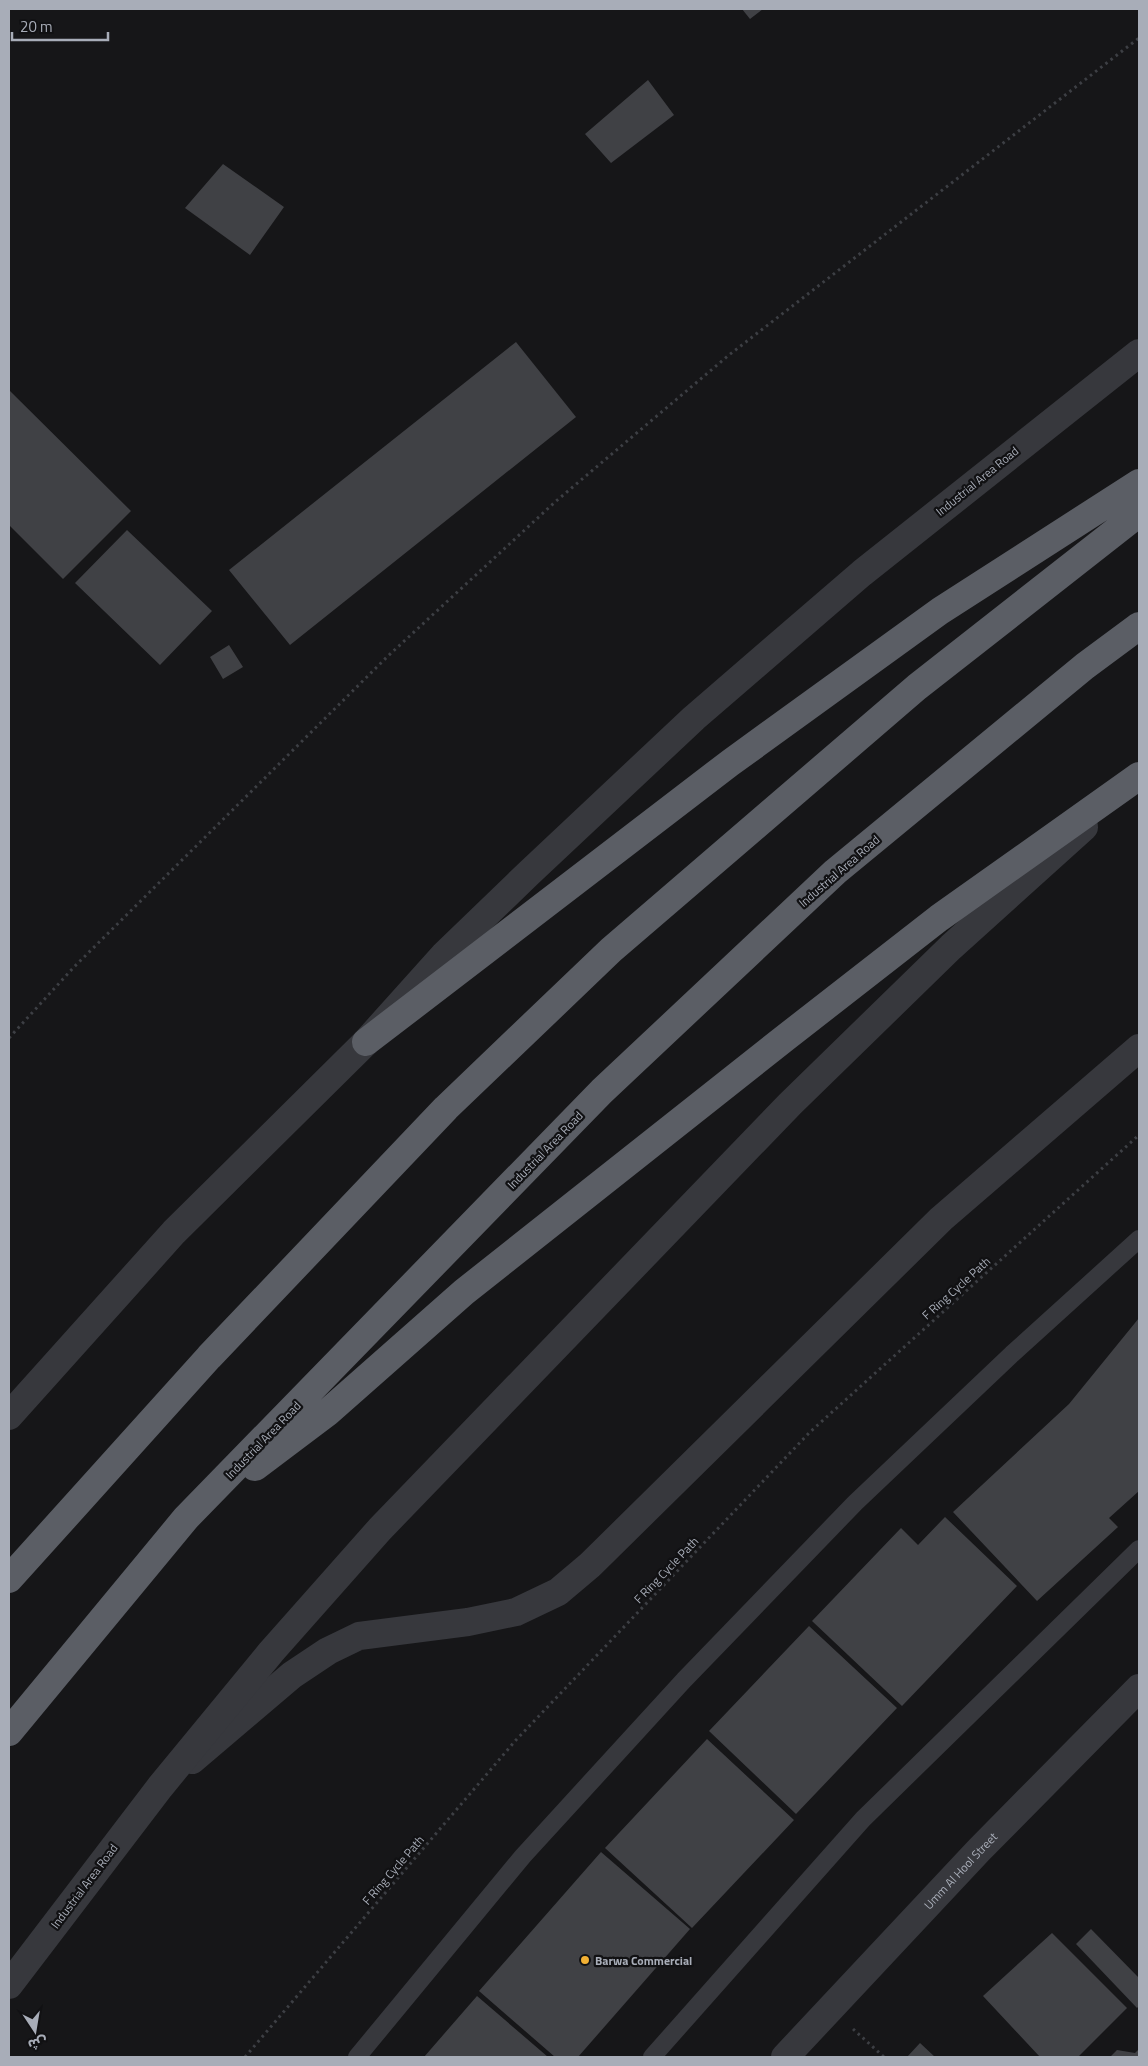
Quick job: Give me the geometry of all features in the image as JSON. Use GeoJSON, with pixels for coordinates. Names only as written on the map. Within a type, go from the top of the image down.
{"type":"FeatureCollection","features":[{"type":"Feature","properties":{"kind":"highway"},"geometry":{"type":"LineString","coordinates":[[366,1042],[722,769],[940,611],[1139,483]]}},
{"type":"Feature","properties":{"kind":"highway"},"geometry":{"type":"LineString","coordinates":[[9,1579],[209,1357],[446,1108],[611,950],[917,687],[1139,513]]}},
{"type":"Feature","properties":{"kind":"highway","name":"Industrial Area Road"},"geometry":{"type":"LineString","coordinates":[[9,1732],[186,1518],[602,1091],[828,879],[1085,666],[1139,626]]}},
{"type":"Feature","properties":{"kind":"highway"},"geometry":{"type":"LineString","coordinates":[[186,1518],[328,1412],[464,1292],[939,918],[1139,777]]}},
{"type":"Feature","properties":{"kind":"street","name":"Industrial Area Road"},"geometry":{"type":"LineString","coordinates":[[9,1416],[174,1232],[366,1042],[452,948],[529,872],[694,718],[862,573],[1139,353]]}},
{"type":"Feature","properties":{"kind":"street","name":"Industrial Area Road"},"geometry":{"type":"LineString","coordinates":[[9,1985],[160,1787],[271,1652],[380,1529],[644,1253],[790,1104],[951,947],[1139,777]]}},
{"type":"Feature","properties":{"kind":"street","name":"Industrial Area Road"},"geometry":{"type":"LineString","coordinates":[[160,1787],[292,1675],[328,1651],[359,1636],[468,1622],[516,1612],[558,1592],[590,1565],[941,1219],[1139,1048]]}},
{"type":"Feature","properties":{"kind":"street","name":"Umm Al Hool Street"},"geometry":{"type":"LineString","coordinates":[[785,2057],[979,1850],[1139,1688]]}},
{"type":"Feature","properties":{"kind":"lane"},"geometry":{"type":"LineString","coordinates":[[356,2057],[523,1856],[684,1680],[855,1503],[1012,1354],[1139,1239]]}},
{"type":"Feature","properties":{"kind":"lane"},"geometry":{"type":"LineString","coordinates":[[652,2057],[863,1819],[1139,1549]]}},
{"type":"Feature","properties":{"kind":"path"},"geometry":{"type":"LineString","coordinates":[[9,1038],[81,960],[388,656],[555,502],[729,355],[1139,38]]}},
{"type":"Feature","properties":{"kind":"path","name":"F Ring Cycle Path"},"geometry":{"type":"LineString","coordinates":[[245,2057],[516,1740],[810,1432],[1139,1135]]}},
{"type":"Feature","properties":{"kind":"path"},"geometry":{"type":"LineString","coordinates":[[830,2008],[884,2057]]}},
{"type":"Feature","properties":{"kind":"building"},"geometry":{"type":"Polygon","coordinates":[[[742,9],[763,9],[750,19],[742,9]]]}},
{"type":"Feature","properties":{"kind":"building"},"geometry":{"type":"Polygon","coordinates":[[[648,80],[674,115],[611,163],[585,134],[648,80]]]}},
{"type":"Feature","properties":{"kind":"building"},"geometry":{"type":"Polygon","coordinates":[[[223,164],[284,207],[250,255],[185,208],[223,164]]]}},
{"type":"Feature","properties":{"kind":"building"},"geometry":{"type":"Polygon","coordinates":[[[516,342],[576,417],[290,645],[229,570],[516,342]]]}},
{"type":"Feature","properties":{"kind":"building"},"geometry":{"type":"Polygon","coordinates":[[[9,390],[131,511],[63,579],[9,525],[9,390]]]}},
{"type":"Feature","properties":{"kind":"building"},"geometry":{"type":"Polygon","coordinates":[[[127,530],[212,611],[160,665],[75,583],[127,530]]]}},
{"type":"Feature","properties":{"kind":"building"},"geometry":{"type":"Polygon","coordinates":[[[229,645],[243,667],[223,679],[210,657],[229,645]]]}},
{"type":"Feature","properties":{"kind":"building"},"geometry":{"type":"Polygon","coordinates":[[[1139,1318],[1139,1491],[1109,1518],[1118,1527],[1037,1601],[953,1512],[1069,1404],[1139,1318]]]}},
{"type":"Feature","properties":{"kind":"building"},"geometry":{"type":"Polygon","coordinates":[[[945,1517],[1017,1586],[902,1706],[812,1621],[901,1528],[918,1545],[945,1517]]]}},
{"type":"Feature","properties":{"kind":"building"},"geometry":{"type":"Polygon","coordinates":[[[809,1626],[897,1708],[796,1814],[709,1731],[809,1626]]]}},
{"type":"Feature","properties":{"kind":"building","name":"Barwa Commercial"},"geometry":{"type":"Polygon","coordinates":[[[707,1739],[794,1820],[692,1928],[605,1848],[707,1739]]]}},
{"type":"Feature","properties":{"kind":"building","name":"Barwa Commercial"},"geometry":{"type":"Polygon","coordinates":[[[601,1852],[690,1929],[578,2057],[555,2057],[479,1991],[601,1852]]]}},
{"type":"Feature","properties":{"kind":"building"},"geometry":{"type":"Polygon","coordinates":[[[1091,1929],[1139,1978],[1139,2006],[1137,2008],[1076,1944],[1091,1929]]]}},
{"type":"Feature","properties":{"kind":"building"},"geometry":{"type":"Polygon","coordinates":[[[1052,1933],[1127,2008],[1078,2057],[1040,2057],[983,1996],[1052,1933]]]}},
{"type":"Feature","properties":{"kind":"building"},"geometry":{"type":"Polygon","coordinates":[[[477,1996],[548,2057],[424,2057],[477,1996]]]}},
{"type":"Feature","properties":{"kind":"building"},"geometry":{"type":"Polygon","coordinates":[[[920,2043],[935,2057],[907,2057],[920,2043]]]}},
{"type":"Feature","properties":{"kind":"building"},"geometry":{"type":"Polygon","coordinates":[[[1139,2049],[1139,2057],[1110,2057],[1117,2050],[1135,2053],[1139,2049]]]}},
{"type":"Feature","properties":{"kind":"place","name":"Barwa Commercial"},"geometry":{"type":"Point","coordinates":[585,1960]}}]}
